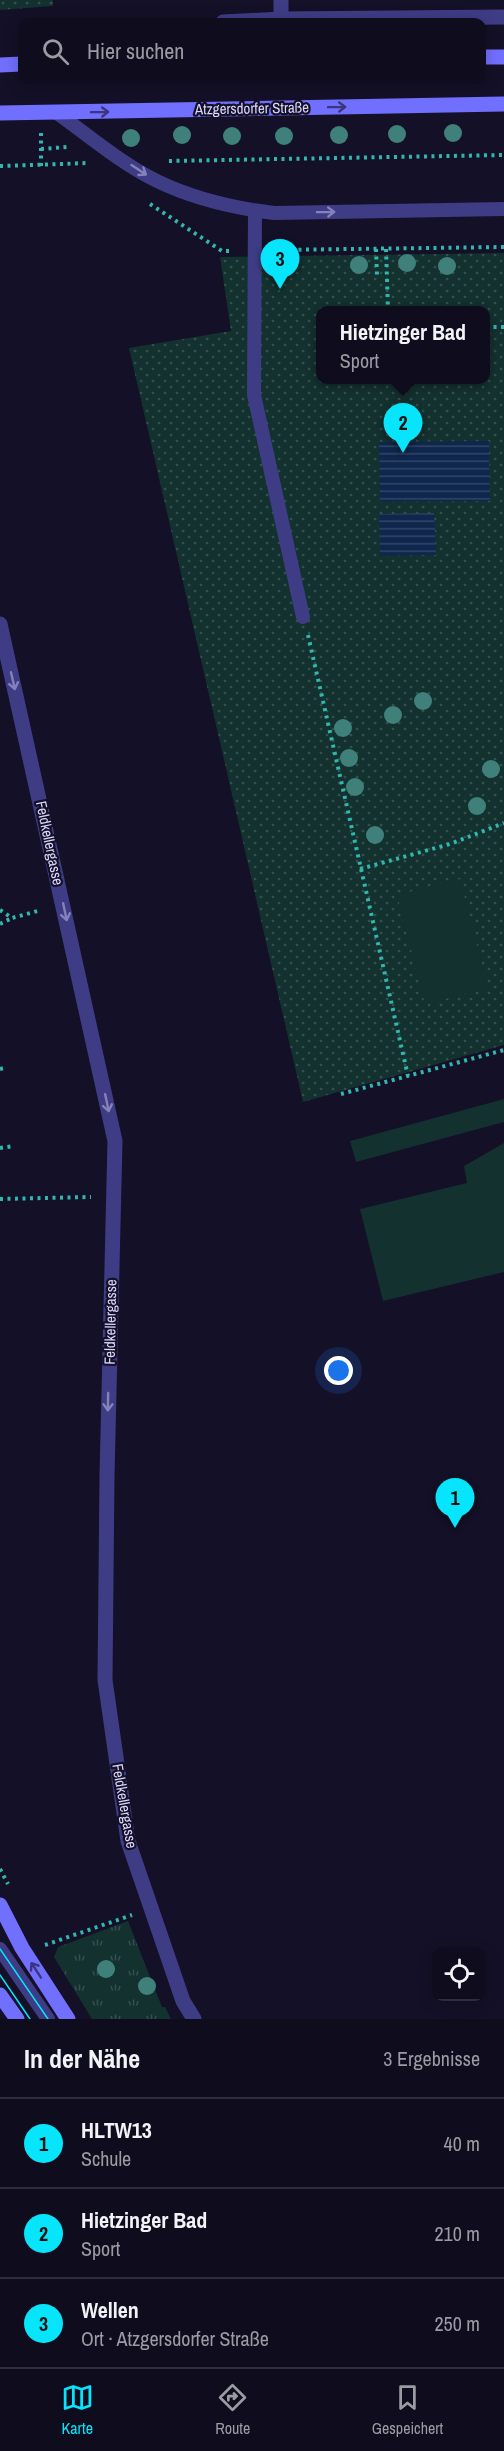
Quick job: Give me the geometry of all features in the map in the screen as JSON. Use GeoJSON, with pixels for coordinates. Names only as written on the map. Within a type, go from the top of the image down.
{"type":"FeatureCollection","features":[{"type":"Feature","properties":{"kind":"main road"},"geometry":{"type":"LineString","coordinates":[[486,57],[504,57]]}},
{"type":"Feature","properties":{"kind":"main road"},"geometry":{"type":"LineString","coordinates":[[0,66],[18,64]]}},
{"type":"Feature","properties":{"kind":"main road","name":"Atzgersdorfer Straße"},"geometry":{"type":"LineString","coordinates":[[0,113],[504,104]]}},
{"type":"Feature","properties":{"kind":"main road"},"geometry":{"type":"LineString","coordinates":[[0,1905],[22,1948],[68,2019]]}},
{"type":"Feature","properties":{"kind":"main road"},"geometry":{"type":"LineString","coordinates":[[0,1995],[17,2019]]}},
{"type":"Feature","properties":{"kind":"street"},"geometry":{"type":"LineString","coordinates":[[281,0],[281,18]]}},
{"type":"Feature","properties":{"kind":"street"},"geometry":{"type":"LineString","coordinates":[[430,18],[504,17]]}},
{"type":"Feature","properties":{"kind":"street","name":"Feldkellergasse"},"geometry":{"type":"LineString","coordinates":[[0,624],[115,1141],[105,1680],[128,1841],[183,2001],[194,2019]]}},
{"type":"Feature","properties":{"kind":"lane"},"geometry":{"type":"LineString","coordinates":[[57,113],[155,180],[191,195],[239,209],[274,213],[504,210]]}},
{"type":"Feature","properties":{"kind":"lane"},"geometry":{"type":"LineString","coordinates":[[255,211],[254,395],[303,617]]}},
{"type":"Feature","properties":{"kind":"lane"},"geometry":{"type":"LineString","coordinates":[[0,1949],[48,2019]]}},
{"type":"Feature","properties":{"kind":"path"},"geometry":{"type":"LineString","coordinates":[[166,161],[504,155]]}},
{"type":"Feature","properties":{"kind":"path"},"geometry":{"type":"LineString","coordinates":[[0,166],[94,163]]}},
{"type":"Feature","properties":{"kind":"path"},"geometry":{"type":"LineString","coordinates":[[376,249],[377,276]]}},
{"type":"Feature","properties":{"kind":"path"},"geometry":{"type":"LineString","coordinates":[[386,249],[388,306]]}},
{"type":"Feature","properties":{"kind":"path"},"geometry":{"type":"LineString","coordinates":[[303,617],[408,1076]]}},
{"type":"Feature","properties":{"kind":"path"},"geometry":{"type":"LineString","coordinates":[[360,869],[450,844],[504,823]]}},
{"type":"Feature","properties":{"kind":"path"},"geometry":{"type":"LineString","coordinates":[[0,924],[12,918],[63,904]]}},
{"type":"Feature","properties":{"kind":"path"},"geometry":{"type":"LineString","coordinates":[[0,910],[12,918]]}},
{"type":"Feature","properties":{"kind":"path"},"geometry":{"type":"LineString","coordinates":[[341,1094],[504,1050]]}},
{"type":"Feature","properties":{"kind":"path"},"geometry":{"type":"LineString","coordinates":[[0,1148],[14,1146]]}},
{"type":"Feature","properties":{"kind":"path"},"geometry":{"type":"LineString","coordinates":[[0,1198],[113,1197]]}},
{"type":"Feature","properties":{"kind":"path"},"geometry":{"type":"LineString","coordinates":[[53,1942],[109,1923]]}},
{"type":"Feature","properties":{"kind":"green space"},"geometry":{"type":"Polygon","coordinates":[[[0,0],[53,0],[53,6],[0,10],[0,0]]]}},
{"type":"Feature","properties":{"kind":"green space"},"geometry":{"type":"Polygon","coordinates":[[[504,253],[504,1045],[303,1102],[129,348],[231,331],[220,257],[504,253]]]}},
{"type":"Feature","properties":{"kind":"green space"},"geometry":{"type":"Polygon","coordinates":[[[460,879],[488,988],[425,1004],[397,895],[460,879]]]}},
{"type":"Feature","properties":{"kind":"green space"},"geometry":{"type":"Polygon","coordinates":[[[504,1099],[504,1122],[356,1162],[350,1141],[504,1099]]]}},
{"type":"Feature","properties":{"kind":"green space"},"geometry":{"type":"Polygon","coordinates":[[[504,1143],[504,1272],[383,1301],[360,1209],[467,1183],[464,1166],[504,1143]]]}},
{"type":"Feature","properties":{"kind":"green space"},"geometry":{"type":"Polygon","coordinates":[[[128,1921],[162,2007],[165,2007],[171,2019],[92,2019],[54,1957],[58,1947],[128,1921]]]}},
{"type":"Feature","properties":{"kind":"water"},"geometry":{"type":"Polygon","coordinates":[[[489,441],[490,501],[380,502],[379,442],[489,441]]]}},
{"type":"Feature","properties":{"kind":"water"},"geometry":{"type":"Polygon","coordinates":[[[434,513],[436,555],[380,556],[379,514],[434,513]]]}},
{"type":"Feature","properties":{"kind":"tram line"},"geometry":{"type":"LineString","coordinates":[[0,1949],[48,2019]]}},
{"type":"Feature","properties":{"kind":"tram line"},"geometry":{"type":"LineString","coordinates":[[0,1975],[30,2019]]}},
{"type":"Feature","properties":{"kind":"place","name":"Wellen"},"geometry":{"type":"Point","coordinates":[280,289]}},
{"type":"Feature","properties":{"kind":"place","name":"Hietzinger Bad"},"geometry":{"type":"Point","coordinates":[403,453]}},
{"type":"Feature","properties":{"kind":"place","name":"HLTW13"},"geometry":{"type":"Point","coordinates":[455,1528]}}]}
